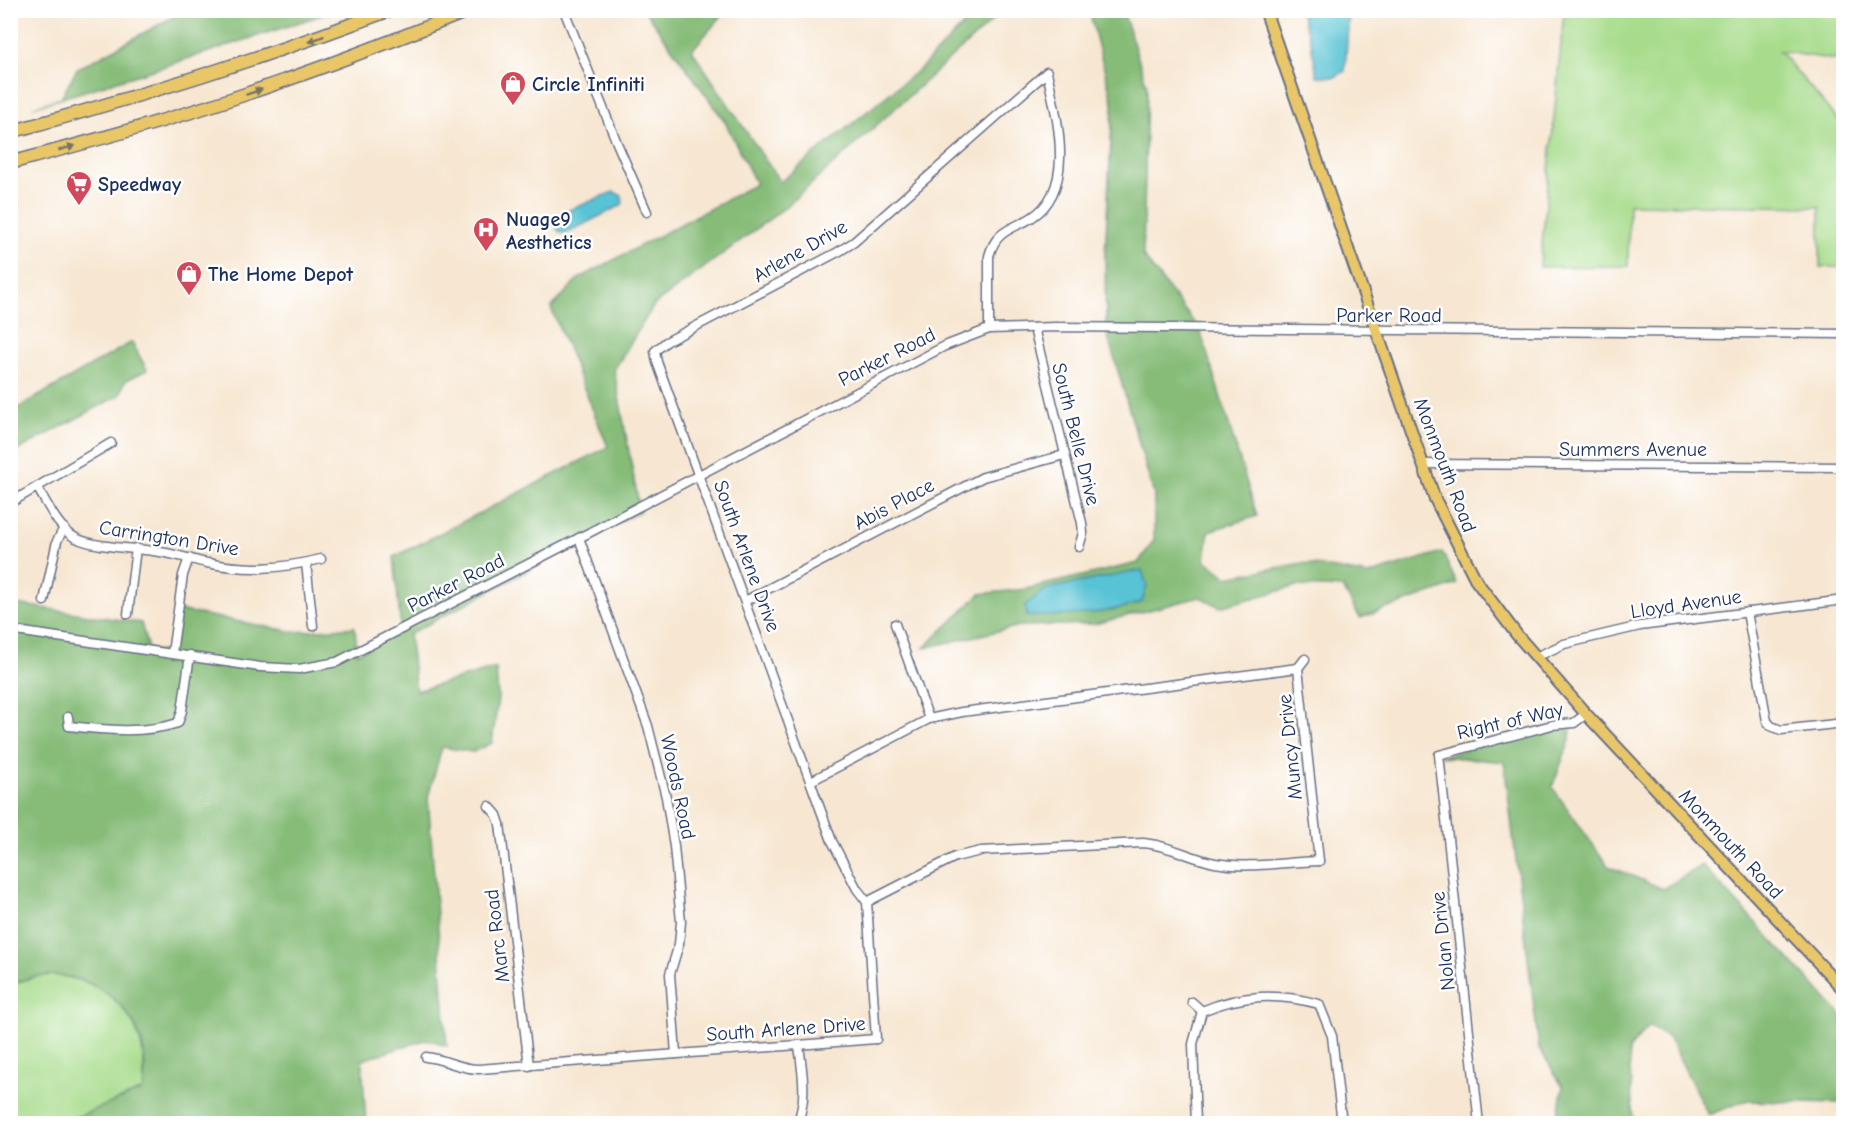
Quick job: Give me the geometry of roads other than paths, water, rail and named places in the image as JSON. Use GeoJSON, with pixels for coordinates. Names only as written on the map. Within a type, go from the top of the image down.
{"type":"FeatureCollection","features":[{"type":"Feature","properties":{"kind":"highway"},"geometry":{"type":"LineString","coordinates":[[10,132],[102,107],[297,46],[390,10]]}},
{"type":"Feature","properties":{"kind":"highway"},"geometry":{"type":"LineString","coordinates":[[10,163],[104,138],[243,95],[369,51],[471,10]]}},
{"type":"Feature","properties":{"kind":"main road","name":"Monmouth Road"},"geometry":{"type":"LineString","coordinates":[[1265,10],[1423,464],[1444,520],[1477,582],[1536,657],[1586,714],[1844,990]]}},
{"type":"Feature","properties":{"kind":"street"},"geometry":{"type":"LineString","coordinates":[[564,10],[620,152],[647,212]]}},
{"type":"Feature","properties":{"kind":"street","name":"Arlene Drive"},"geometry":{"type":"LineString","coordinates":[[699,474],[657,362],[655,353],[658,346],[854,242],[1047,72],[1060,143],[1058,180],[1050,196],[1031,218],[1004,232],[992,245],[989,256],[988,328]]}},
{"type":"Feature","properties":{"kind":"street","name":"Parker Road"},"geometry":{"type":"LineString","coordinates":[[10,630],[280,669],[312,668],[338,662],[945,346],[988,328],[1844,334]]}},
{"type":"Feature","properties":{"kind":"street","name":"South Belle Drive"},"geometry":{"type":"LineString","coordinates":[[1034,328],[1082,523],[1083,532],[1079,547]]}},
{"type":"Feature","properties":{"kind":"street"},"geometry":{"type":"LineString","coordinates":[[10,503],[111,443]]}},
{"type":"Feature","properties":{"kind":"street","name":"Abis Place"},"geometry":{"type":"LineString","coordinates":[[745,601],[983,477],[1064,455]]}},
{"type":"Feature","properties":{"kind":"street","name":"Summers Avenue"},"geometry":{"type":"LineString","coordinates":[[1423,464],[1844,467]]}},
{"type":"Feature","properties":{"kind":"street","name":"South Arlene Drive"},"geometry":{"type":"LineString","coordinates":[[426,1058],[474,1069],[876,1039],[867,902],[857,889],[832,841],[699,474]]}},
{"type":"Feature","properties":{"kind":"street","name":"Carrington Drive"},"geometry":{"type":"LineString","coordinates":[[37,487],[58,521],[75,538],[170,553],[207,563],[252,568],[284,568],[321,560]]}},
{"type":"Feature","properties":{"kind":"street"},"geometry":{"type":"LineString","coordinates":[[44,601],[57,541],[64,528]]}},
{"type":"Feature","properties":{"kind":"street","name":"Woods Road"},"geometry":{"type":"LineString","coordinates":[[579,538],[648,726],[666,797],[674,846],[681,922],[679,944],[670,974],[676,1054]]}},
{"type":"Feature","properties":{"kind":"street"},"geometry":{"type":"LineString","coordinates":[[128,614],[136,548]]}},
{"type":"Feature","properties":{"kind":"street"},"geometry":{"type":"LineString","coordinates":[[172,652],[183,575],[189,558]]}},
{"type":"Feature","properties":{"kind":"street"},"geometry":{"type":"LineString","coordinates":[[306,563],[313,626]]}},
{"type":"Feature","properties":{"kind":"street","name":"Lloyd Avenue"},"geometry":{"type":"LineString","coordinates":[[1536,657],[1564,644],[1667,621],[1844,600]]}},
{"type":"Feature","properties":{"kind":"street"},"geometry":{"type":"LineString","coordinates":[[1747,612],[1767,721],[1771,726],[1781,730],[1844,723]]}},
{"type":"Feature","properties":{"kind":"street"},"geometry":{"type":"LineString","coordinates":[[895,624],[929,719]]}},
{"type":"Feature","properties":{"kind":"street"},"geometry":{"type":"LineString","coordinates":[[68,717],[69,726],[93,729],[164,728],[178,723],[182,711],[190,656]]}},
{"type":"Feature","properties":{"kind":"street"},"geometry":{"type":"LineString","coordinates":[[1298,668],[1305,659]]}},
{"type":"Feature","properties":{"kind":"street","name":"Muncy Drive"},"geometry":{"type":"LineString","coordinates":[[811,781],[929,719],[962,712],[1298,668],[1318,861]]}},
{"type":"Feature","properties":{"kind":"street","name":"Right of Way"},"geometry":{"type":"LineString","coordinates":[[1439,755],[1552,725],[1574,723],[1586,714]]}},
{"type":"Feature","properties":{"kind":"street","name":"Nolan Drive"},"geometry":{"type":"LineString","coordinates":[[1439,755],[1479,1124]]}},
{"type":"Feature","properties":{"kind":"street","name":"Marc Road"},"geometry":{"type":"LineString","coordinates":[[489,806],[497,815],[500,824],[529,1066]]}},
{"type":"Feature","properties":{"kind":"street"},"geometry":{"type":"LineString","coordinates":[[867,902],[955,857],[981,851],[1143,843],[1162,846],[1223,864],[1318,861],[1327,867]]}},
{"type":"Feature","properties":{"kind":"street"},"geometry":{"type":"LineString","coordinates":[[1319,1004],[1327,996]]}},
{"type":"Feature","properties":{"kind":"street"},"geometry":{"type":"LineString","coordinates":[[1196,1124],[1193,1044],[1203,1011],[1225,1001],[1241,998],[1289,997],[1319,1004]]}},
{"type":"Feature","properties":{"kind":"street"},"geometry":{"type":"LineString","coordinates":[[1192,1002],[1203,1011]]}},
{"type":"Feature","properties":{"kind":"street"},"geometry":{"type":"LineString","coordinates":[[1319,1004],[1332,1036],[1342,1124]]}},
{"type":"Feature","properties":{"kind":"street"},"geometry":{"type":"LineString","coordinates":[[876,1039],[885,1046]]}},
{"type":"Feature","properties":{"kind":"street"},"geometry":{"type":"LineString","coordinates":[[797,1124],[802,1110],[803,1092],[799,1045]]}},
{"type":"Feature","properties":{"kind":"water"},"geometry":{"type":"Polygon","coordinates":[[[1300,11],[1349,11],[1345,71],[1335,77],[1317,76],[1311,42],[1300,11]]]}},
{"type":"Feature","properties":{"kind":"water"},"geometry":{"type":"Polygon","coordinates":[[[613,192],[621,195],[623,203],[620,206],[565,234],[558,231],[554,217],[613,192]]]}},
{"type":"Feature","properties":{"kind":"water"},"geometry":{"type":"Polygon","coordinates":[[[1142,570],[1147,586],[1142,602],[1114,610],[1085,614],[1027,616],[1025,605],[1046,589],[1142,570]]]}},
{"type":"Feature","properties":{"kind":"place","name":"Circle Infiniti"},"geometry":{"type":"Point","coordinates":[513,107]}},
{"type":"Feature","properties":{"kind":"place","name":"Speedway"},"geometry":{"type":"Point","coordinates":[79,207]}},
{"type":"Feature","properties":{"kind":"place","name":"Nuage9 Aesthetics"},"geometry":{"type":"Point","coordinates":[486,253]}},
{"type":"Feature","properties":{"kind":"place","name":"The Home Depot"},"geometry":{"type":"Point","coordinates":[189,297]}}]}
